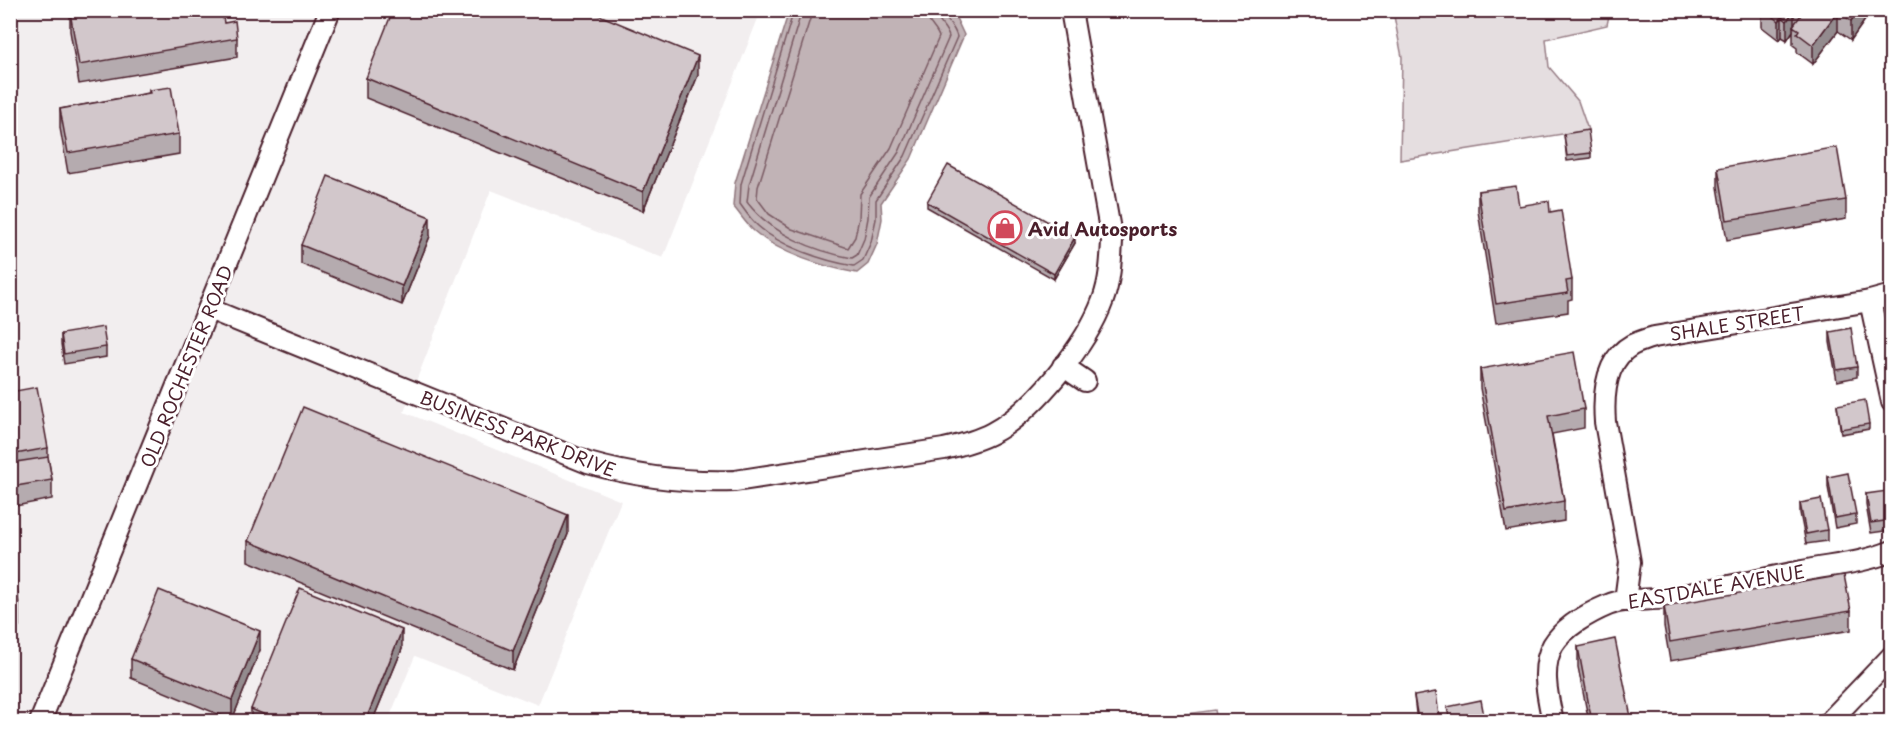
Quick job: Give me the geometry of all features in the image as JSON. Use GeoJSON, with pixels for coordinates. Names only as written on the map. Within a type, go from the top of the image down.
{"type":"FeatureCollection","features":[{"type":"Feature","properties":{"kind":"street","name":"OLD ROCHESTER ROAD"},"geometry":{"type":"LineString","coordinates":[[40,722],[330,10]]}},
{"type":"Feature","properties":{"kind":"street","name":"BUSINESS PARK DRIVE"},"geometry":{"type":"LineString","coordinates":[[209,309],[588,463],[653,478],[680,481],[735,481],[944,449],[972,442],[1011,422],[1027,409],[1063,366],[1097,314],[1104,297],[1112,261],[1110,229],[1071,10]]}},
{"type":"Feature","properties":{"kind":"street","name":"SHALE STREET"},"geometry":{"type":"LineString","coordinates":[[1625,601],[1630,562],[1605,422],[1604,402],[1605,385],[1611,369],[1630,346],[1654,337],[1870,301],[1892,295]]}},
{"type":"Feature","properties":{"kind":"street"},"geometry":{"type":"LineString","coordinates":[[1870,301],[1892,402]]}},
{"type":"Feature","properties":{"kind":"street"},"geometry":{"type":"LineString","coordinates":[[1063,366],[1085,381]]}},
{"type":"Feature","properties":{"kind":"street","name":"EASTDALE AVENUE"},"geometry":{"type":"LineString","coordinates":[[1553,722],[1546,686],[1546,669],[1552,646],[1567,630],[1610,604],[1653,600],[1729,587],[1857,561],[1892,551]]}},
{"type":"Feature","properties":{"kind":"street"},"geometry":{"type":"LineString","coordinates":[[1828,722],[1892,656]]}},
{"type":"Feature","properties":{"kind":"shaded area"},"geometry":{"type":"Polygon","coordinates":[[[10,11],[761,11],[663,258],[491,190],[404,412],[621,501],[538,705],[415,656],[388,721],[11,721],[10,11]]]}},
{"type":"Feature","properties":{"kind":"shaded area"},"geometry":{"type":"Polygon","coordinates":[[[1393,11],[1610,11],[1607,25],[1546,39],[1549,67],[1578,101],[1588,130],[1400,160],[1402,57],[1393,11]]]}},
{"type":"Feature","properties":{"kind":"shaded area"},"geometry":{"type":"Polygon","coordinates":[[[1215,710],[1217,721],[1137,721],[1215,710]]]}},
{"type":"Feature","properties":{"kind":"water"},"geometry":{"type":"Polygon","coordinates":[[[789,11],[945,11],[956,18],[964,35],[911,159],[881,203],[882,219],[877,244],[868,264],[857,273],[817,263],[789,253],[754,231],[733,206],[735,183],[789,11]]]}},
{"type":"Feature","properties":{"kind":"building"},"geometry":{"type":"Polygon","coordinates":[[[76,10],[222,10],[224,23],[235,21],[237,38],[79,65],[70,12],[76,10]]]}},
{"type":"Feature","properties":{"kind":"building"},"geometry":{"type":"Polygon","coordinates":[[[393,10],[587,10],[698,56],[643,192],[366,78],[393,10]]]}},
{"type":"Feature","properties":{"kind":"building"},"geometry":{"type":"Polygon","coordinates":[[[1765,10],[1794,10],[1787,21],[1782,17],[1779,21],[1765,10]]]}},
{"type":"Feature","properties":{"kind":"building"},"geometry":{"type":"Polygon","coordinates":[[[1795,10],[1858,10],[1851,21],[1838,11],[1813,45],[1797,33],[1799,30],[1793,26],[1801,15],[1795,10]]]}},
{"type":"Feature","properties":{"kind":"building"},"geometry":{"type":"Polygon","coordinates":[[[171,87],[179,134],[68,153],[60,109],[150,93],[149,90],[171,87]]]}},
{"type":"Feature","properties":{"kind":"building"},"geometry":{"type":"Polygon","coordinates":[[[1588,130],[1591,153],[1567,156],[1564,134],[1588,130]]]}},
{"type":"Feature","properties":{"kind":"building"},"geometry":{"type":"Polygon","coordinates":[[[1837,147],[1846,200],[1727,220],[1718,168],[1837,147]]]}},
{"type":"Feature","properties":{"kind":"building"},"geometry":{"type":"Polygon","coordinates":[[[948,165],[1075,237],[1054,274],[927,202],[948,165]]]}},
{"type":"Feature","properties":{"kind":"building"},"geometry":{"type":"Polygon","coordinates":[[[328,176],[430,217],[402,286],[301,245],[328,176]]]}},
{"type":"Feature","properties":{"kind":"building"},"geometry":{"type":"Polygon","coordinates":[[[1516,186],[1519,206],[1549,201],[1550,212],[1561,210],[1572,280],[1566,281],[1568,293],[1496,304],[1478,191],[1516,186]]]}},
{"type":"Feature","properties":{"kind":"building"},"geometry":{"type":"Polygon","coordinates":[[[103,327],[106,347],[64,354],[61,334],[103,327]]]}},
{"type":"Feature","properties":{"kind":"building"},"geometry":{"type":"Polygon","coordinates":[[[1851,328],[1857,367],[1837,370],[1830,332],[1851,328]]]}},
{"type":"Feature","properties":{"kind":"building"},"geometry":{"type":"Polygon","coordinates":[[[1574,352],[1584,409],[1548,416],[1564,501],[1506,512],[1480,369],[1574,352]]]}},
{"type":"Feature","properties":{"kind":"building"},"geometry":{"type":"Polygon","coordinates":[[[37,387],[48,448],[10,455],[10,392],[37,387]]]}},
{"type":"Feature","properties":{"kind":"building"},"geometry":{"type":"Polygon","coordinates":[[[1865,400],[1869,424],[1841,429],[1837,405],[1865,400]]]}},
{"type":"Feature","properties":{"kind":"building"},"geometry":{"type":"Polygon","coordinates":[[[303,407],[568,515],[513,651],[248,541],[303,407]]]}},
{"type":"Feature","properties":{"kind":"building"},"geometry":{"type":"Polygon","coordinates":[[[48,457],[52,480],[10,487],[10,463],[48,457]]]}},
{"type":"Feature","properties":{"kind":"building"},"geometry":{"type":"Polygon","coordinates":[[[1848,473],[1856,514],[1835,518],[1828,477],[1848,473]]]}},
{"type":"Feature","properties":{"kind":"building"},"geometry":{"type":"Polygon","coordinates":[[[1887,491],[1891,520],[1871,523],[1866,494],[1887,491]]]}},
{"type":"Feature","properties":{"kind":"building"},"geometry":{"type":"Polygon","coordinates":[[[1821,499],[1827,530],[1806,534],[1800,503],[1821,499]]]}},
{"type":"Feature","properties":{"kind":"building"},"geometry":{"type":"Polygon","coordinates":[[[10,558],[14,558],[19,606],[10,608],[10,558]]]}},
{"type":"Feature","properties":{"kind":"building"},"geometry":{"type":"Polygon","coordinates":[[[1844,575],[1851,611],[1670,642],[1664,606],[1844,575]]]}},
{"type":"Feature","properties":{"kind":"building"},"geometry":{"type":"Polygon","coordinates":[[[300,588],[402,630],[365,722],[282,722],[251,709],[300,588]]]}},
{"type":"Feature","properties":{"kind":"building"},"geometry":{"type":"Polygon","coordinates":[[[159,590],[260,631],[232,700],[131,659],[159,590]]]}},
{"type":"Feature","properties":{"kind":"building"},"geometry":{"type":"Polygon","coordinates":[[[1615,639],[1632,722],[1592,722],[1578,647],[1615,639]]]}},
{"type":"Feature","properties":{"kind":"building"},"geometry":{"type":"Polygon","coordinates":[[[1436,692],[1439,716],[1418,719],[1414,696],[1436,692]]]}},
{"type":"Feature","properties":{"kind":"building"},"geometry":{"type":"Polygon","coordinates":[[[1481,700],[1485,721],[1450,722],[1447,707],[1481,700]]]}},
{"type":"Feature","properties":{"kind":"place","name":"Avid Autosports"},"geometry":{"type":"Point","coordinates":[1005,228]}}]}
